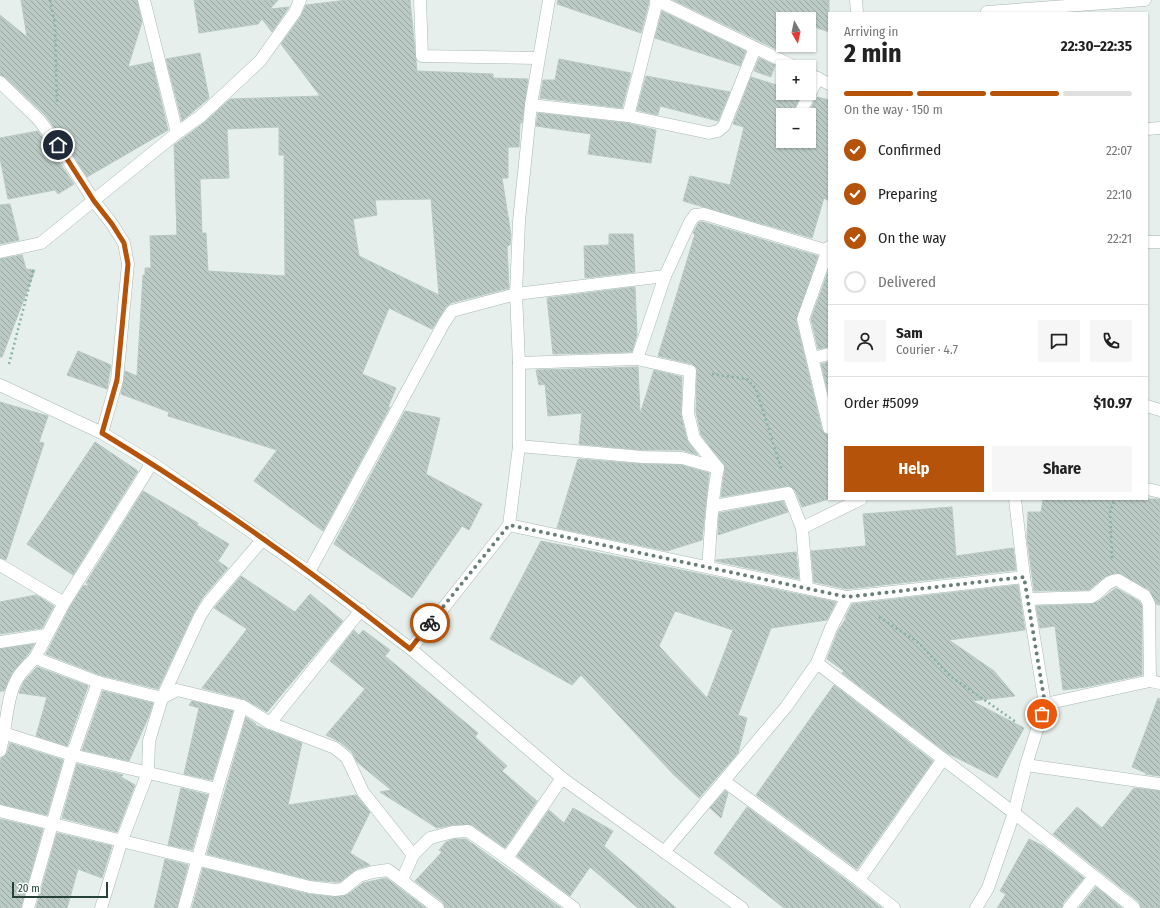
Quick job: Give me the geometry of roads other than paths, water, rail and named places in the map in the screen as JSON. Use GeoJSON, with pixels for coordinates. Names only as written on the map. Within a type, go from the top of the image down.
{"type":"FeatureCollection","features":[{"type":"Feature","properties":{"kind":"street"},"geometry":{"type":"LineString","coordinates":[[144,0],[177,133]]}},
{"type":"Feature","properties":{"kind":"street"},"geometry":{"type":"LineString","coordinates":[[0,252],[41,243],[177,133],[202,116],[260,61],[295,12],[300,0]]}},
{"type":"Feature","properties":{"kind":"street"},"geometry":{"type":"LineString","coordinates":[[420,0],[422,56],[538,58]]}},
{"type":"Feature","properties":{"kind":"street"},"geometry":{"type":"LineString","coordinates":[[410,649],[509,525],[519,446],[519,363],[516,294],[519,221],[538,58],[549,0]]}},
{"type":"Feature","properties":{"kind":"street"},"geometry":{"type":"LineString","coordinates":[[628,116],[656,0],[780,60]]}},
{"type":"Feature","properties":{"kind":"street"},"geometry":{"type":"LineString","coordinates":[[856,0],[857,12]]}},
{"type":"Feature","properties":{"kind":"street"},"geometry":{"type":"LineString","coordinates":[[987,8],[1122,5],[1145,0]]}},
{"type":"Feature","properties":{"kind":"street"},"geometry":{"type":"LineString","coordinates":[[532,105],[628,116],[709,132],[718,131],[724,126],[755,48]]}},
{"type":"Feature","properties":{"kind":"street"},"geometry":{"type":"LineString","coordinates":[[816,78],[828,84]]}},
{"type":"Feature","properties":{"kind":"street"},"geometry":{"type":"LineString","coordinates":[[3,89],[39,120],[124,243],[128,264],[117,380],[102,433]]}},
{"type":"Feature","properties":{"kind":"street"},"geometry":{"type":"LineString","coordinates":[[1148,129],[1160,128]]}},
{"type":"Feature","properties":{"kind":"street"},"geometry":{"type":"LineString","coordinates":[[637,359],[665,276],[690,222],[695,216],[704,214],[828,249],[803,319],[828,424]]}},
{"type":"Feature","properties":{"kind":"street"},"geometry":{"type":"LineString","coordinates":[[1148,242],[1160,242]]}},
{"type":"Feature","properties":{"kind":"street"},"geometry":{"type":"LineString","coordinates":[[309,572],[444,323],[452,311],[516,294],[665,276]]}},
{"type":"Feature","properties":{"kind":"street"},"geometry":{"type":"LineString","coordinates":[[813,358],[828,354]]}},
{"type":"Feature","properties":{"kind":"street"},"geometry":{"type":"LineString","coordinates":[[519,363],[637,359],[690,371],[688,413],[694,438],[718,468]]}},
{"type":"Feature","properties":{"kind":"street"},"geometry":{"type":"LineString","coordinates":[[2,385],[102,433],[152,464],[309,572],[361,610],[410,649],[562,778],[742,908]]}},
{"type":"Feature","properties":{"kind":"street"},"geometry":{"type":"LineString","coordinates":[[519,446],[642,458],[682,458],[718,468]]}},
{"type":"Feature","properties":{"kind":"street"},"geometry":{"type":"LineString","coordinates":[[0,751],[2,733],[14,685],[19,675],[35,658],[64,603],[152,464]]}},
{"type":"Feature","properties":{"kind":"street"},"geometry":{"type":"LineString","coordinates":[[708,566],[714,506],[712,495],[718,468]]}},
{"type":"Feature","properties":{"kind":"street"},"geometry":{"type":"LineString","coordinates":[[1148,488],[1160,492]]}},
{"type":"Feature","properties":{"kind":"street"},"geometry":{"type":"LineString","coordinates":[[714,506],[788,493],[802,528],[808,588]]}},
{"type":"Feature","properties":{"kind":"street"},"geometry":{"type":"LineString","coordinates":[[802,528],[846,502],[856,500]]}},
{"type":"Feature","properties":{"kind":"street"},"geometry":{"type":"LineString","coordinates":[[976,908],[988,888],[1014,813],[1026,766],[1045,704],[1024,577],[1015,500]]}},
{"type":"Feature","properties":{"kind":"street"},"geometry":{"type":"LineString","coordinates":[[509,525],[708,566],[847,597],[1024,577]]}},
{"type":"Feature","properties":{"kind":"street"},"geometry":{"type":"LineString","coordinates":[[101,908],[122,840],[148,772],[149,741],[162,698],[206,607],[262,539]]}},
{"type":"Feature","properties":{"kind":"street"},"geometry":{"type":"LineString","coordinates":[[0,565],[64,603]]}},
{"type":"Feature","properties":{"kind":"street"},"geometry":{"type":"LineString","coordinates":[[1028,599],[1091,597],[1098,594],[1108,582],[1118,580],[1148,600],[1155,682],[1045,704]]}},
{"type":"Feature","properties":{"kind":"street"},"geometry":{"type":"LineString","coordinates":[[664,852],[786,707],[817,663],[831,628],[847,597]]}},
{"type":"Feature","properties":{"kind":"street"},"geometry":{"type":"LineString","coordinates":[[270,722],[361,610]]}},
{"type":"Feature","properties":{"kind":"street"},"geometry":{"type":"LineString","coordinates":[[0,642],[46,635]]}},
{"type":"Feature","properties":{"kind":"street"},"geometry":{"type":"LineString","coordinates":[[35,658],[98,682],[162,698],[178,690],[242,706],[270,722],[335,748],[347,758],[363,792],[413,856]]}},
{"type":"Feature","properties":{"kind":"street"},"geometry":{"type":"LineString","coordinates":[[817,663],[1014,813],[1134,908]]}},
{"type":"Feature","properties":{"kind":"street"},"geometry":{"type":"LineString","coordinates":[[28,908],[72,754],[98,682]]}},
{"type":"Feature","properties":{"kind":"street"},"geometry":{"type":"LineString","coordinates":[[184,908],[242,706]]}},
{"type":"Feature","properties":{"kind":"street"},"geometry":{"type":"LineString","coordinates":[[2,733],[72,754],[217,789]]}},
{"type":"Feature","properties":{"kind":"street"},"geometry":{"type":"LineString","coordinates":[[859,880],[943,759]]}},
{"type":"Feature","properties":{"kind":"street"},"geometry":{"type":"LineString","coordinates":[[1026,766],[1160,784]]}},
{"type":"Feature","properties":{"kind":"street"},"geometry":{"type":"LineString","coordinates":[[507,858],[562,778]]}},
{"type":"Feature","properties":{"kind":"street"},"geometry":{"type":"LineString","coordinates":[[724,782],[859,880],[894,908]]}},
{"type":"Feature","properties":{"kind":"street"},"geometry":{"type":"LineString","coordinates":[[0,811],[310,887],[335,890],[343,889],[359,876],[388,870],[438,908]]}},
{"type":"Feature","properties":{"kind":"street"},"geometry":{"type":"LineString","coordinates":[[402,880],[413,856],[430,838],[453,832],[468,831],[507,858],[568,906]]}},
{"type":"Feature","properties":{"kind":"street"},"geometry":{"type":"LineString","coordinates":[[1069,908],[1094,877]]}}]}
